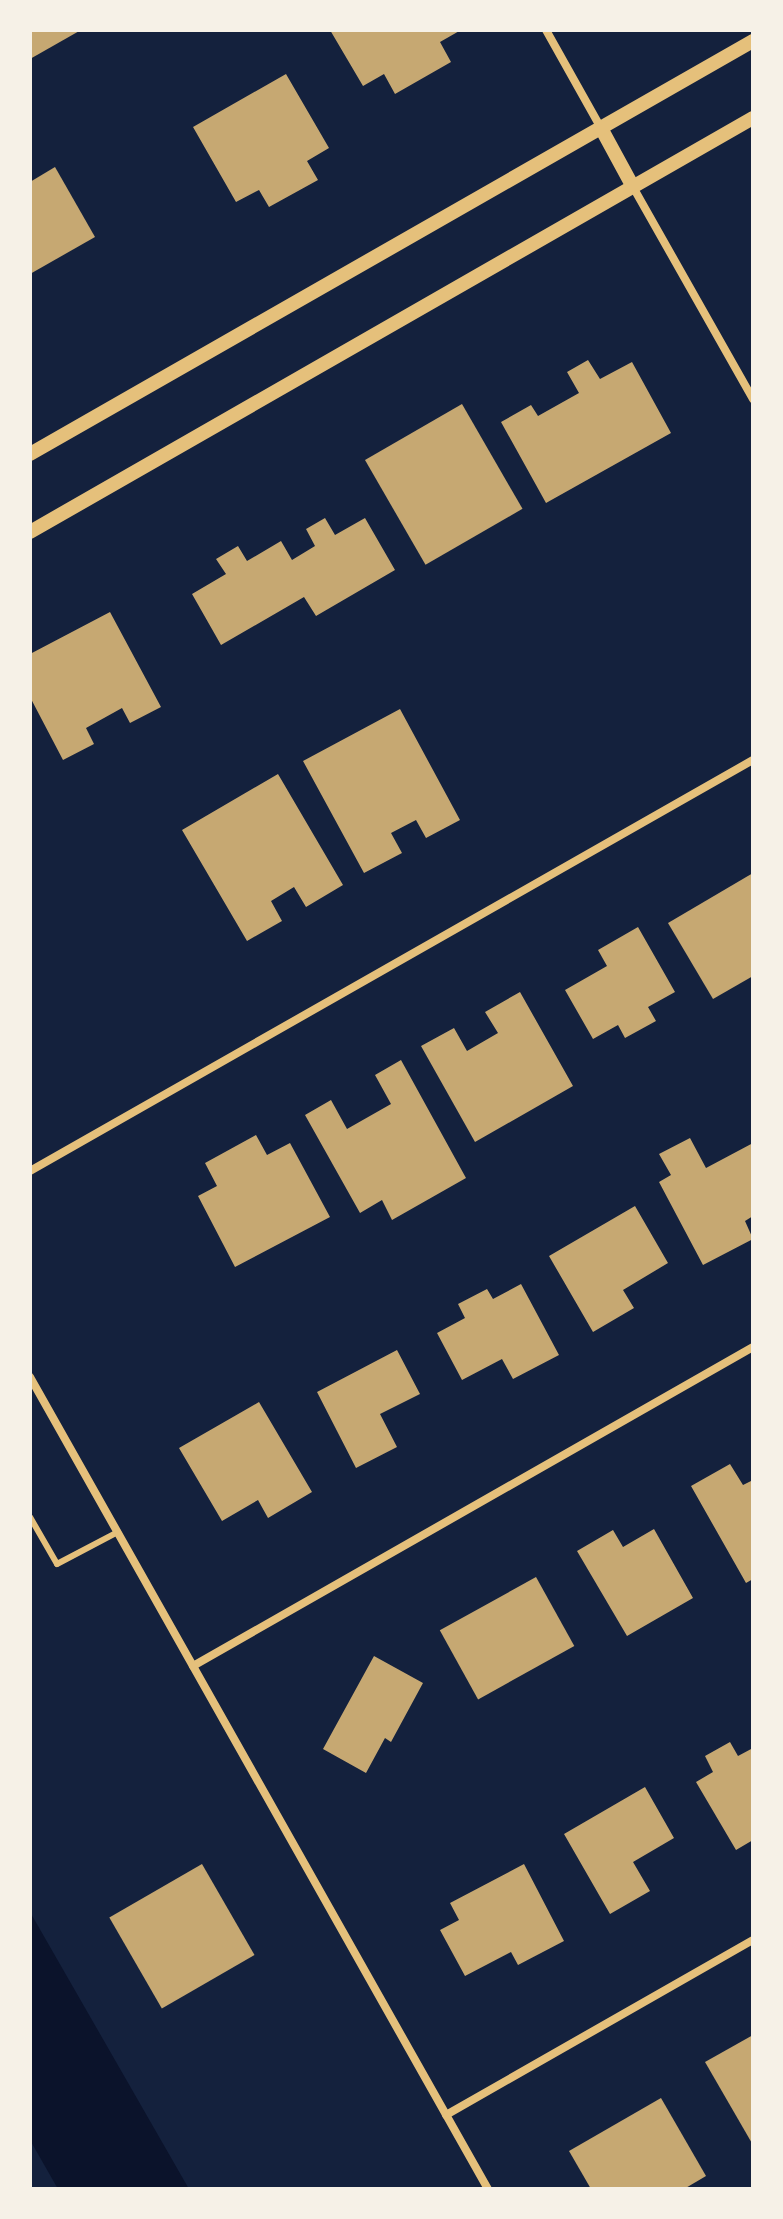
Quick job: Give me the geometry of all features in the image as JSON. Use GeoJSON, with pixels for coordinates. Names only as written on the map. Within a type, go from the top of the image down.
{"type":"FeatureCollection","features":[{"type":"Feature","properties":{"kind":"street"},"geometry":{"type":"LineString","coordinates":[[546,30],[753,399]]}},
{"type":"Feature","properties":{"kind":"street"},"geometry":{"type":"LineString","coordinates":[[30,454],[753,41]]}},
{"type":"Feature","properties":{"kind":"street"},"geometry":{"type":"LineString","coordinates":[[30,532],[753,118]]}},
{"type":"Feature","properties":{"kind":"street"},"geometry":{"type":"LineString","coordinates":[[30,1171],[753,760]]}},
{"type":"Feature","properties":{"kind":"street"},"geometry":{"type":"LineString","coordinates":[[193,1666],[753,1347]]}},
{"type":"Feature","properties":{"kind":"street"},"geometry":{"type":"LineString","coordinates":[[30,1377],[488,2189]]}},
{"type":"Feature","properties":{"kind":"street"},"geometry":{"type":"LineString","coordinates":[[446,2115],[753,1940]]}},
{"type":"Feature","properties":{"kind":"lane"},"geometry":{"type":"LineString","coordinates":[[30,1517],[57,1564],[118,1532]]}},
{"type":"Feature","properties":{"kind":"water"},"geometry":{"type":"Polygon","coordinates":[[[30,1912],[189,2189],[58,2189],[30,2140],[30,1912]]]}},
{"type":"Feature","properties":{"kind":"building"},"geometry":{"type":"Polygon","coordinates":[[[30,30],[81,30],[30,59],[30,30]]]}},
{"type":"Feature","properties":{"kind":"building"},"geometry":{"type":"Polygon","coordinates":[[[330,30],[461,30],[440,42],[451,62],[395,94],[384,74],[363,86],[330,30]]]}},
{"type":"Feature","properties":{"kind":"building"},"geometry":{"type":"Polygon","coordinates":[[[286,74],[329,148],[307,161],[318,180],[269,207],[259,190],[236,202],[193,127],[286,74]]]}},
{"type":"Feature","properties":{"kind":"building"},"geometry":{"type":"Polygon","coordinates":[[[55,167],[95,237],[30,274],[30,182],[55,167]]]}},
{"type":"Feature","properties":{"kind":"building"},"geometry":{"type":"Polygon","coordinates":[[[588,360],[600,379],[632,362],[671,433],[546,503],[501,422],[531,405],[538,416],[579,393],[567,372],[588,360]]]}},
{"type":"Feature","properties":{"kind":"building"},"geometry":{"type":"Polygon","coordinates":[[[462,404],[522,509],[426,565],[365,460],[462,404]]]}},
{"type":"Feature","properties":{"kind":"building"},"geometry":{"type":"Polygon","coordinates":[[[325,518],[335,535],[365,518],[395,570],[316,616],[304,597],[221,645],[192,594],[226,574],[216,559],[238,546],[247,561],[281,541],[292,560],[315,546],[306,529],[325,518]]]}},
{"type":"Feature","properties":{"kind":"building"},"geometry":{"type":"Polygon","coordinates":[[[110,612],[161,707],[130,723],[122,708],[86,728],[94,744],[63,760],[30,697],[30,654],[110,612]]]}},
{"type":"Feature","properties":{"kind":"building"},"geometry":{"type":"Polygon","coordinates":[[[400,709],[460,820],[426,838],[416,820],[391,833],[402,853],[364,873],[303,761],[400,709]]]}},
{"type":"Feature","properties":{"kind":"building"},"geometry":{"type":"Polygon","coordinates":[[[278,774],[343,885],[306,907],[294,887],[271,901],[282,921],[247,941],[182,830],[278,774]]]}},
{"type":"Feature","properties":{"kind":"building"},"geometry":{"type":"Polygon","coordinates":[[[753,873],[753,976],[713,999],[668,923],[753,873]]]}},
{"type":"Feature","properties":{"kind":"building"},"geometry":{"type":"Polygon","coordinates":[[[638,927],[675,992],[648,1007],[656,1021],[625,1038],[618,1025],[593,1039],[565,990],[607,966],[598,950],[638,927]]]}},
{"type":"Feature","properties":{"kind":"building"},"geometry":{"type":"Polygon","coordinates":[[[520,992],[573,1086],[475,1142],[421,1046],[454,1028],[467,1051],[498,1033],[485,1012],[520,992]]]}},
{"type":"Feature","properties":{"kind":"building"},"geometry":{"type":"Polygon","coordinates":[[[401,1060],[466,1178],[392,1220],[382,1200],[360,1213],[305,1115],[331,1100],[347,1129],[391,1104],[375,1075],[401,1060]]]}},
{"type":"Feature","properties":{"kind":"building"},"geometry":{"type":"Polygon","coordinates":[[[256,1135],[267,1155],[290,1143],[330,1217],[235,1267],[198,1196],[217,1186],[205,1163],[256,1135]]]}},
{"type":"Feature","properties":{"kind":"building"},"geometry":{"type":"Polygon","coordinates":[[[690,1138],[706,1168],[753,1143],[753,1216],[745,1221],[753,1239],[703,1265],[659,1182],[671,1175],[659,1154],[690,1138]]]}},
{"type":"Feature","properties":{"kind":"building"},"geometry":{"type":"Polygon","coordinates":[[[635,1206],[668,1263],[623,1290],[634,1308],[593,1332],[549,1256],[635,1206]]]}},
{"type":"Feature","properties":{"kind":"building"},"geometry":{"type":"Polygon","coordinates":[[[521,1284],[559,1355],[513,1379],[502,1359],[462,1380],[437,1333],[465,1318],[458,1304],[487,1289],[493,1299],[521,1284]]]}},
{"type":"Feature","properties":{"kind":"building"},"geometry":{"type":"Polygon","coordinates":[[[397,1350],[420,1394],[380,1414],[397,1447],[356,1468],[317,1392],[397,1350]]]}},
{"type":"Feature","properties":{"kind":"building"},"geometry":{"type":"Polygon","coordinates":[[[259,1402],[312,1492],[268,1518],[258,1500],[222,1521],[179,1448],[259,1402]]]}},
{"type":"Feature","properties":{"kind":"building"},"geometry":{"type":"Polygon","coordinates":[[[730,1464],[743,1485],[753,1480],[753,1579],[746,1583],[691,1486],[730,1464]]]}},
{"type":"Feature","properties":{"kind":"building"},"geometry":{"type":"Polygon","coordinates":[[[654,1529],[693,1598],[627,1636],[577,1551],[613,1530],[623,1547],[654,1529]]]}},
{"type":"Feature","properties":{"kind":"building"},"geometry":{"type":"Polygon","coordinates":[[[536,1577],[574,1646],[478,1699],[440,1630],[536,1577]]]}},
{"type":"Feature","properties":{"kind":"building"},"geometry":{"type":"Polygon","coordinates":[[[374,1656],[423,1683],[391,1742],[385,1738],[366,1773],[323,1749],[374,1656]]]}},
{"type":"Feature","properties":{"kind":"building"},"geometry":{"type":"Polygon","coordinates":[[[730,1742],[738,1756],[753,1748],[753,1840],[736,1850],[696,1782],[713,1772],[705,1756],[730,1742]]]}},
{"type":"Feature","properties":{"kind":"building"},"geometry":{"type":"Polygon","coordinates":[[[645,1787],[674,1838],[633,1862],[650,1891],[610,1914],[564,1834],[645,1787]]]}},
{"type":"Feature","properties":{"kind":"building"},"geometry":{"type":"Polygon","coordinates":[[[202,1864],[254,1955],[162,2008],[109,1918],[202,1864]]]}},
{"type":"Feature","properties":{"kind":"building"},"geometry":{"type":"Polygon","coordinates":[[[524,1864],[564,1941],[518,1965],[511,1952],[465,1976],[440,1930],[459,1920],[450,1903],[524,1864]]]}},
{"type":"Feature","properties":{"kind":"building"},"geometry":{"type":"Polygon","coordinates":[[[753,2035],[753,2145],[705,2062],[753,2035]]]}},
{"type":"Feature","properties":{"kind":"building"},"geometry":{"type":"Polygon","coordinates":[[[661,2098],[706,2176],[684,2189],[591,2189],[569,2151],[661,2098]]]}}]}
